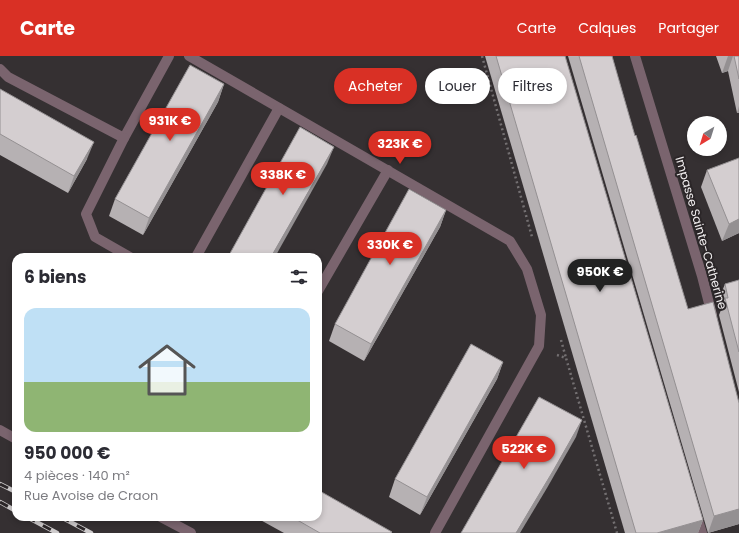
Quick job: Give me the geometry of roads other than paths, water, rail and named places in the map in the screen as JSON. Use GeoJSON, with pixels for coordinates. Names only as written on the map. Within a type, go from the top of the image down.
{"type":"FeatureCollection","features":[{"type":"Feature","properties":{"kind":"street"},"geometry":{"type":"LineString","coordinates":[[123,253],[95,237],[86,214],[124,138],[169,56]]}},
{"type":"Feature","properties":{"kind":"street"},"geometry":{"type":"LineString","coordinates":[[189,56],[510,241],[527,269],[541,315],[539,346],[435,533]]}},
{"type":"Feature","properties":{"kind":"street","name":"Impasse Sainte-Catherine"},"geometry":{"type":"LineString","coordinates":[[635,56],[702,276],[716,328]]}},
{"type":"Feature","properties":{"kind":"street"},"geometry":{"type":"LineString","coordinates":[[0,69],[8,77],[124,138]]}},
{"type":"Feature","properties":{"kind":"street"},"geometry":{"type":"LineString","coordinates":[[198,253],[279,108]]}},
{"type":"Feature","properties":{"kind":"street"},"geometry":{"type":"LineString","coordinates":[[322,284],[388,170]]}},
{"type":"Feature","properties":{"kind":"street"},"geometry":{"type":"LineString","coordinates":[[0,430],[12,437]]}},
{"type":"Feature","properties":{"kind":"street"},"geometry":{"type":"LineString","coordinates":[[693,503],[702,533]]}},
{"type":"Feature","properties":{"kind":"street"},"geometry":{"type":"LineString","coordinates":[[169,521],[191,533]]}},
{"type":"Feature","properties":{"kind":"railway"},"geometry":{"type":"LineString","coordinates":[[0,484],[12,490]]}},
{"type":"Feature","properties":{"kind":"railway"},"geometry":{"type":"LineString","coordinates":[[0,502],[12,509]]}},
{"type":"Feature","properties":{"kind":"railway"},"geometry":{"type":"LineString","coordinates":[[34,521],[57,533]]}},
{"type":"Feature","properties":{"kind":"railway"},"geometry":{"type":"LineString","coordinates":[[68,521],[91,533]]}}]}
